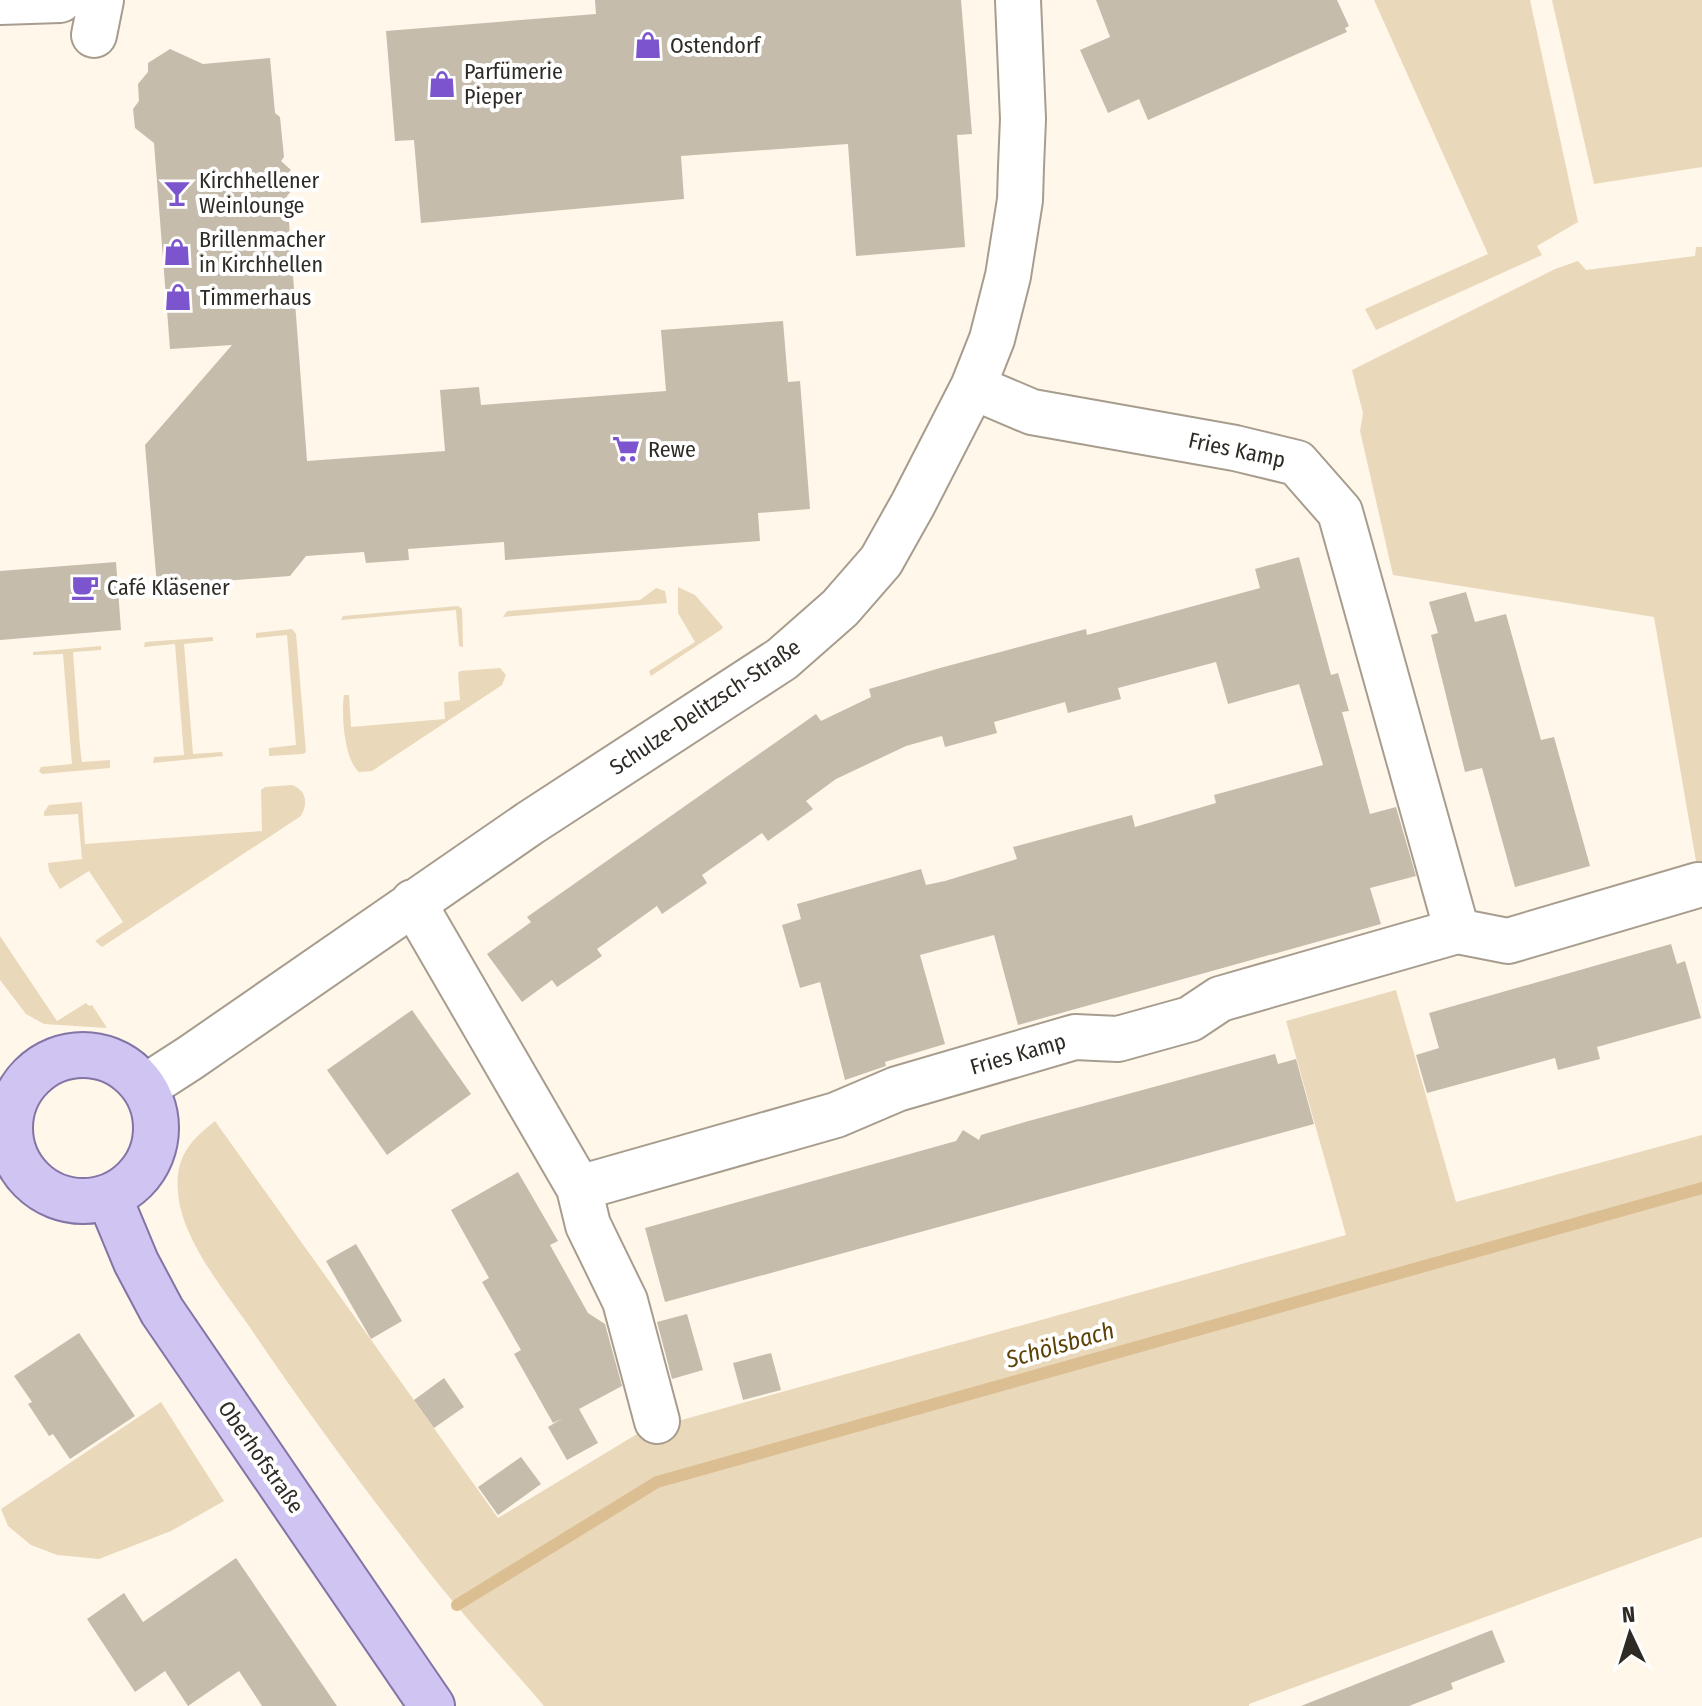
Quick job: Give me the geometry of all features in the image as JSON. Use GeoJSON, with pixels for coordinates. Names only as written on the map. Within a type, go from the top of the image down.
{"type":"FeatureCollection","features":[{"type":"Feature","properties":{"kind":"main road"},"geometry":{"type":"LineString","coordinates":[[69,1056],[98,1056],[124,1066],[145,1087],[155,1112],[156,1140],[147,1167],[128,1187],[109,1197],[87,1202],[71,1201],[41,1188],[28,1178],[19,1165],[9,1134],[11,1075],[69,1056]]}},
{"type":"Feature","properties":{"kind":"main road","name":"Oberhofstraße"},"geometry":{"type":"LineString","coordinates":[[109,1197],[136,1262],[162,1311],[432,1706]]}},
{"type":"Feature","properties":{"kind":"street"},"geometry":{"type":"LineString","coordinates":[[0,2],[60,0]]}},
{"type":"Feature","properties":{"kind":"street","name":"Schulze-Delitzsch-Straße"},"geometry":{"type":"LineString","coordinates":[[145,1087],[413,902],[782,659],[840,608],[881,561],[973,387],[992,339],[1005,289],[1020,200],[1023,119],[1018,0]]}},
{"type":"Feature","properties":{"kind":"street","name":"Fries Kamp"},"geometry":{"type":"LineString","coordinates":[[973,387],[1032,412],[1235,448],[1297,463],[1307,474],[1340,512],[1347,533],[1457,931]]}},
{"type":"Feature","properties":{"kind":"street","name":"Fries Kamp"},"geometry":{"type":"LineString","coordinates":[[579,1188],[836,1115],[897,1089],[1075,1037],[1118,1039],[1190,1019],[1220,999],[1457,931],[1508,941],[1698,885]]}},
{"type":"Feature","properties":{"kind":"street"},"geometry":{"type":"LineString","coordinates":[[413,902],[579,1188],[588,1225],[625,1301],[657,1421]]}},
{"type":"Feature","properties":{"kind":"shaded area"},"geometry":{"type":"Polygon","coordinates":[[[1374,0],[1530,0],[1578,222],[1537,246],[1542,255],[1376,330],[1365,309],[1488,254],[1374,0]]]}},
{"type":"Feature","properties":{"kind":"shaded area"},"geometry":{"type":"Polygon","coordinates":[[[1552,0],[1702,0],[1702,167],[1594,184],[1552,0]]]}},
{"type":"Feature","properties":{"kind":"shaded area"},"geometry":{"type":"Polygon","coordinates":[[[1696,247],[1702,247],[1702,896],[1654,617],[1393,575],[1360,431],[1363,413],[1352,370],[1555,269],[1578,261],[1586,270],[1695,256],[1696,247]]]}},
{"type":"Feature","properties":{"kind":"shaded area"},"geometry":{"type":"Polygon","coordinates":[[[678,587],[695,595],[723,627],[651,676],[649,671],[695,642],[678,613],[678,587]]]}},
{"type":"Feature","properties":{"kind":"shaded area"},"geometry":{"type":"Polygon","coordinates":[[[656,588],[665,591],[667,603],[503,617],[507,611],[640,600],[656,588]]]}},
{"type":"Feature","properties":{"kind":"shaded area"},"geometry":{"type":"Polygon","coordinates":[[[458,606],[462,609],[463,647],[459,646],[456,610],[341,620],[343,616],[458,606]]]}},
{"type":"Feature","properties":{"kind":"shaded area"},"geometry":{"type":"Polygon","coordinates":[[[292,629],[296,634],[306,752],[269,756],[269,748],[296,745],[287,635],[256,638],[256,633],[292,629]]]}},
{"type":"Feature","properties":{"kind":"shaded area"},"geometry":{"type":"Polygon","coordinates":[[[213,637],[213,641],[184,644],[193,754],[222,752],[223,756],[153,763],[154,757],[184,755],[175,644],[144,647],[145,642],[213,637]]]}},
{"type":"Feature","properties":{"kind":"shaded area"},"geometry":{"type":"Polygon","coordinates":[[[101,646],[101,650],[73,652],[80,747],[82,762],[110,760],[110,768],[42,774],[39,771],[41,767],[72,764],[63,654],[33,655],[33,652],[101,646]]]}},
{"type":"Feature","properties":{"kind":"shaded area"},"geometry":{"type":"Polygon","coordinates":[[[500,668],[506,675],[502,685],[372,771],[359,772],[354,766],[345,736],[344,695],[349,695],[351,727],[445,719],[444,702],[460,700],[460,671],[500,668]]]}},
{"type":"Feature","properties":{"kind":"shaded area"},"geometry":{"type":"Polygon","coordinates":[[[292,785],[305,798],[301,816],[102,947],[95,941],[123,922],[89,871],[60,889],[49,871],[48,863],[82,859],[78,814],[44,816],[49,805],[82,802],[85,844],[262,831],[261,790],[292,785]]]}},
{"type":"Feature","properties":{"kind":"shaded area"},"geometry":{"type":"Polygon","coordinates":[[[0,936],[57,1021],[86,1003],[92,1005],[107,1028],[44,1024],[26,1014],[0,980],[0,936]]]}},
{"type":"Feature","properties":{"kind":"shaded area"},"geometry":{"type":"Polygon","coordinates":[[[1396,990],[1456,1202],[1702,1135],[1702,1537],[1249,1706],[544,1706],[437,1582],[335,1448],[206,1264],[181,1210],[178,1180],[182,1159],[198,1136],[215,1121],[498,1518],[642,1431],[1346,1235],[1286,1021],[1396,990]]]}},
{"type":"Feature","properties":{"kind":"shaded area"},"geometry":{"type":"Polygon","coordinates":[[[161,1402],[224,1501],[171,1531],[99,1559],[57,1555],[31,1545],[8,1526],[1,1509],[161,1402]]]}},
{"type":"Feature","properties":{"kind":"building"},"geometry":{"type":"Polygon","coordinates":[[[595,0],[961,0],[972,134],[957,135],[965,247],[856,256],[848,144],[681,156],[684,199],[421,223],[414,140],[395,141],[386,31],[596,14],[595,0]]]}},
{"type":"Feature","properties":{"kind":"building"},"geometry":{"type":"Polygon","coordinates":[[[1096,0],[1337,0],[1349,26],[1345,28],[1347,32],[1148,120],[1139,99],[1108,113],[1080,50],[1110,37],[1096,0]]]}},
{"type":"Feature","properties":{"kind":"building"},"geometry":{"type":"Polygon","coordinates":[[[170,49],[203,64],[270,58],[275,113],[280,117],[284,157],[281,161],[291,170],[282,180],[293,189],[287,196],[307,461],[445,451],[440,390],[479,387],[481,405],[666,391],[661,330],[783,321],[788,382],[800,381],[810,509],[758,513],[760,541],[505,560],[504,542],[408,549],[409,560],[366,563],[364,552],[306,556],[290,576],[157,586],[145,445],[232,345],[170,349],[154,143],[135,128],[133,109],[139,101],[138,84],[148,72],[148,63],[170,49]]]}},
{"type":"Feature","properties":{"kind":"building"},"geometry":{"type":"Polygon","coordinates":[[[1299,557],[1331,675],[1338,673],[1349,711],[1342,712],[1370,814],[1396,807],[1416,876],[1370,888],[1381,924],[1018,1025],[994,935],[920,955],[945,1044],[885,1062],[886,1066],[845,1080],[820,982],[800,988],[782,925],[801,919],[797,904],[921,869],[926,885],[945,881],[1017,859],[1013,847],[1132,815],[1135,827],[1216,803],[1214,795],[1323,765],[1299,684],[1228,704],[1216,662],[1118,688],[1121,699],[1068,713],[1065,702],[994,722],[997,733],[945,747],[942,736],[906,746],[836,779],[806,801],[813,809],[768,841],[762,833],[702,875],[707,883],[662,914],[657,906],[597,949],[602,956],[557,987],[552,980],[522,1002],[487,954],[531,922],[527,917],[816,714],[821,721],[871,697],[869,689],[940,668],[1086,629],[1087,635],[1260,588],[1255,569],[1299,557]]]}},
{"type":"Feature","properties":{"kind":"building"},"geometry":{"type":"Polygon","coordinates":[[[116,562],[121,630],[0,640],[0,571],[116,562]]]}},
{"type":"Feature","properties":{"kind":"building"},"geometry":{"type":"Polygon","coordinates":[[[1466,592],[1475,622],[1506,614],[1541,740],[1554,737],[1590,866],[1515,887],[1482,768],[1465,772],[1431,635],[1438,633],[1429,602],[1466,592]]]}},
{"type":"Feature","properties":{"kind":"building"},"geometry":{"type":"Polygon","coordinates":[[[1671,944],[1677,964],[1685,961],[1701,1018],[1597,1047],[1600,1059],[1558,1070],[1555,1058],[1427,1093],[1416,1055],[1439,1048],[1429,1013],[1671,944]]]}},
{"type":"Feature","properties":{"kind":"building"},"geometry":{"type":"Polygon","coordinates":[[[412,1010],[471,1094],[387,1155],[327,1070],[412,1010]]]}},
{"type":"Feature","properties":{"kind":"building"},"geometry":{"type":"Polygon","coordinates":[[[1275,1054],[1278,1064],[1296,1059],[1314,1124],[665,1302],[645,1228],[956,1141],[963,1130],[979,1140],[981,1135],[1025,1122],[1275,1054]]]}},
{"type":"Feature","properties":{"kind":"building"},"geometry":{"type":"Polygon","coordinates":[[[518,1172],[558,1241],[550,1245],[588,1313],[605,1324],[622,1386],[579,1409],[598,1443],[567,1460],[548,1427],[563,1418],[553,1423],[514,1354],[521,1350],[482,1282],[489,1278],[451,1210],[518,1172]]]}},
{"type":"Feature","properties":{"kind":"building"},"geometry":{"type":"Polygon","coordinates":[[[356,1244],[402,1321],[371,1339],[326,1261],[356,1244]]]}},
{"type":"Feature","properties":{"kind":"building"},"geometry":{"type":"Polygon","coordinates":[[[687,1314],[703,1370],[672,1379],[657,1322],[687,1314]]]}},
{"type":"Feature","properties":{"kind":"building"},"geometry":{"type":"Polygon","coordinates":[[[79,1333],[135,1416],[70,1459],[53,1434],[49,1436],[28,1404],[32,1402],[14,1376],[79,1333]]]}},
{"type":"Feature","properties":{"kind":"building"},"geometry":{"type":"Polygon","coordinates":[[[771,1353],[781,1390],[743,1400],[733,1363],[771,1353]]]}},
{"type":"Feature","properties":{"kind":"building"},"geometry":{"type":"Polygon","coordinates":[[[444,1378],[464,1407],[434,1428],[414,1400],[444,1378]]]}},
{"type":"Feature","properties":{"kind":"building"},"geometry":{"type":"Polygon","coordinates":[[[521,1457],[541,1484],[498,1515],[478,1487],[521,1457]]]}},
{"type":"Feature","properties":{"kind":"building"},"geometry":{"type":"Polygon","coordinates":[[[236,1558],[337,1706],[262,1706],[239,1671],[188,1706],[165,1671],[135,1692],[87,1619],[124,1593],[143,1622],[236,1558]]]}},
{"type":"Feature","properties":{"kind":"building"},"geometry":{"type":"Polygon","coordinates":[[[1492,1630],[1505,1662],[1451,1683],[1453,1689],[1409,1706],[1301,1706],[1492,1630]]]}},
{"type":"Feature","properties":{"kind":"waterway","name":"Schölsbach"},"geometry":{"type":"LineString","coordinates":[[457,1605],[657,1482],[1702,1188]]}},
{"type":"Feature","properties":{"kind":"place","name":"Ostendorf"},"geometry":{"type":"Point","coordinates":[648,45]}},
{"type":"Feature","properties":{"kind":"place","name":"Parfümerie Pieper"},"geometry":{"type":"Point","coordinates":[442,84]}},
{"type":"Feature","properties":{"kind":"place","name":"Kirchhellener Weinlounge"},"geometry":{"type":"Point","coordinates":[177,193]}},
{"type":"Feature","properties":{"kind":"place","name":"Brillenmacher in Kirchhellen"},"geometry":{"type":"Point","coordinates":[177,252]}},
{"type":"Feature","properties":{"kind":"place","name":"Timmerhaus"},"geometry":{"type":"Point","coordinates":[178,297]}},
{"type":"Feature","properties":{"kind":"place","name":"Rewe"},"geometry":{"type":"Point","coordinates":[626,449]}},
{"type":"Feature","properties":{"kind":"place","name":"Café Kläsener"},"geometry":{"type":"Point","coordinates":[85,587]}}]}
